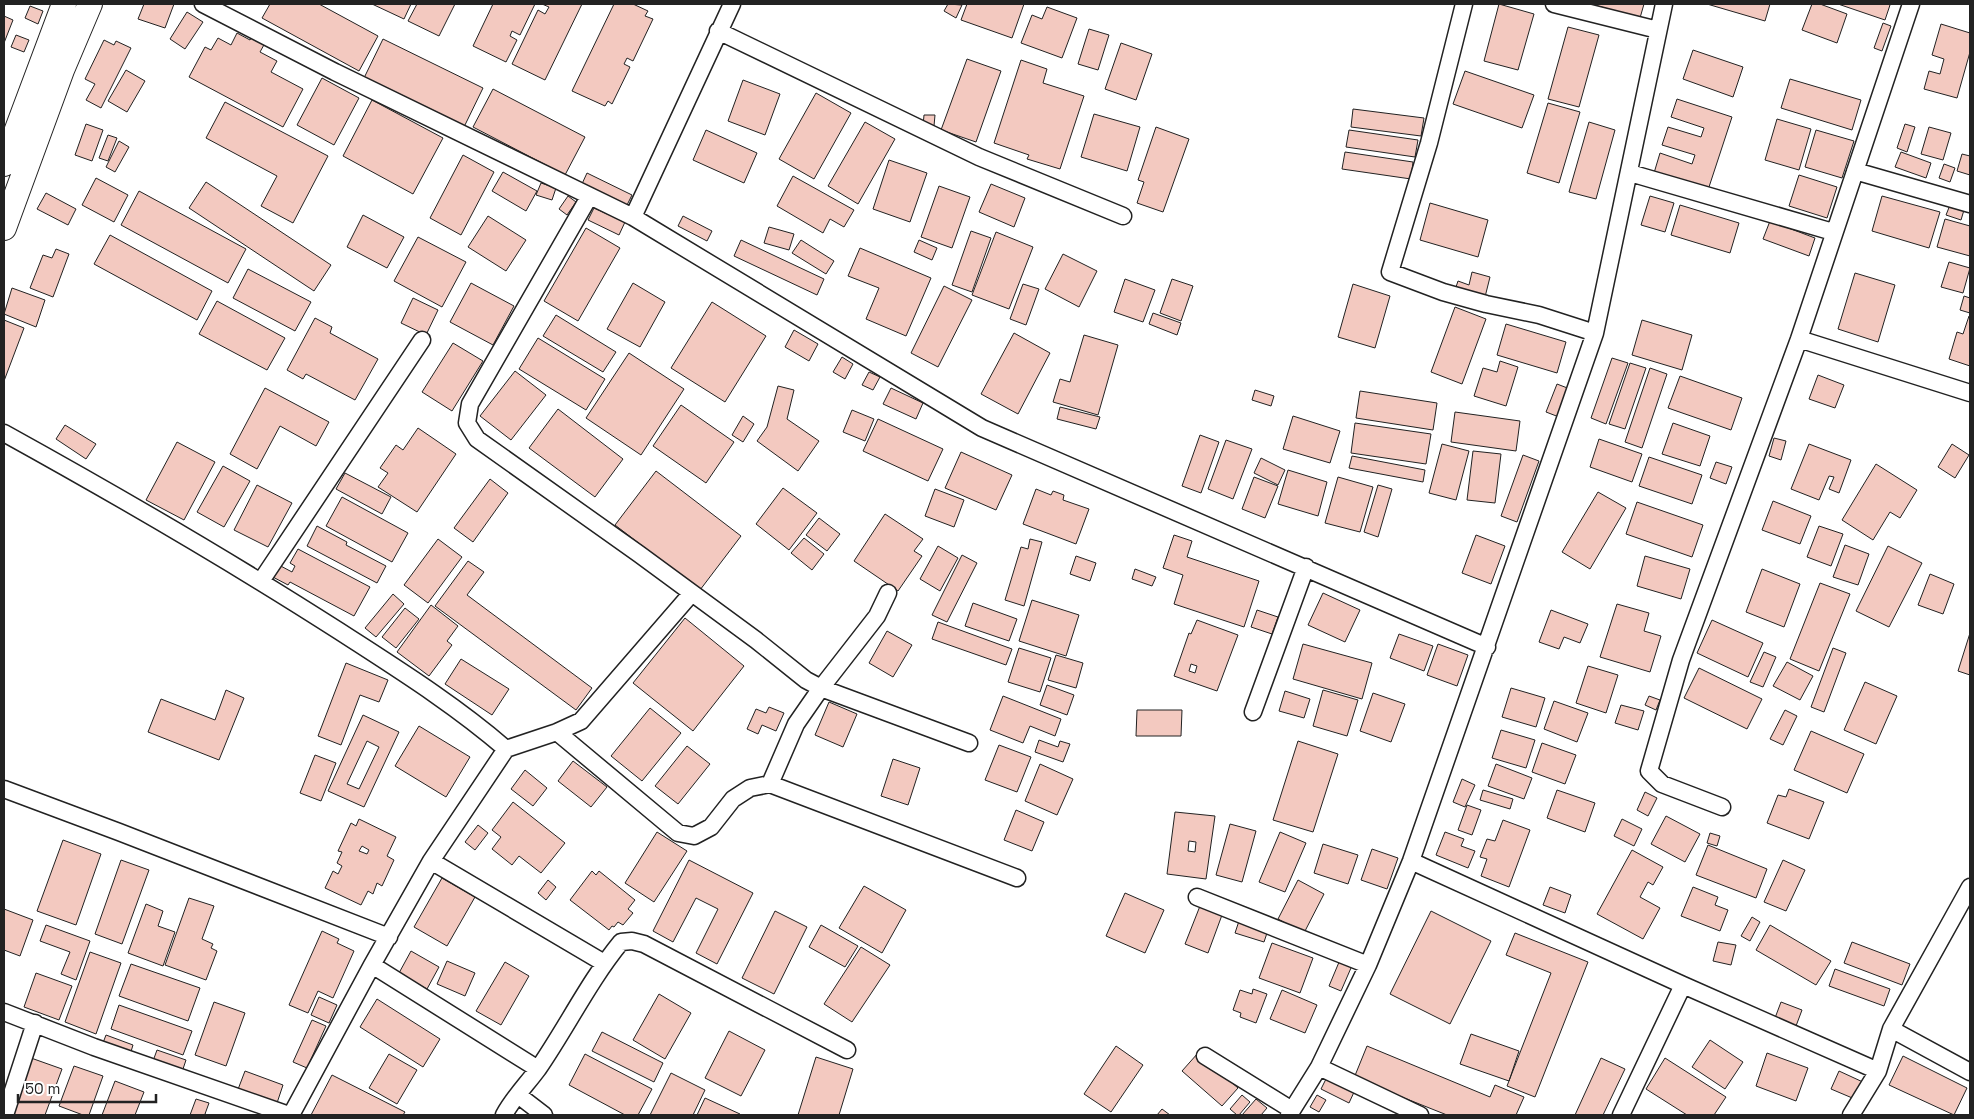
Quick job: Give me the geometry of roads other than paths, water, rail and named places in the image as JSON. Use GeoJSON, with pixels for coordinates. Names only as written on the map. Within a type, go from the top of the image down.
{"type":"FeatureCollection","features":[{"type":"Feature","properties":{"kind":"street"},"geometry":{"type":"LineString","coordinates":[[4,164],[64,4]]}},
{"type":"Feature","properties":{"kind":"street"},"geometry":{"type":"LineString","coordinates":[[4,228],[62,70],[90,4]]}},
{"type":"Feature","properties":{"kind":"street"},"geometry":{"type":"LineString","coordinates":[[204,4],[335,72],[633,217],[982,428],[1487,647]]}},
{"type":"Feature","properties":{"kind":"street"},"geometry":{"type":"LineString","coordinates":[[633,217],[732,4]]}},
{"type":"Feature","properties":{"kind":"street"},"geometry":{"type":"LineString","coordinates":[[1464,4],[1429,143],[1390,272],[1443,292],[1486,304],[1539,315],[1595,333]]}},
{"type":"Feature","properties":{"kind":"street"},"geometry":{"type":"LineString","coordinates":[[1554,4],[1658,30]]}},
{"type":"Feature","properties":{"kind":"street"},"geometry":{"type":"LineString","coordinates":[[1205,1056],[1291,1113],[1319,1067],[1368,965],[1411,861],[1595,333],[1664,4]]}},
{"type":"Feature","properties":{"kind":"street"},"geometry":{"type":"LineString","coordinates":[[1722,807],[1662,784],[1648,771],[1681,660],[1799,340],[1911,4]]}},
{"type":"Feature","properties":{"kind":"street"},"geometry":{"type":"LineString","coordinates":[[718,31],[980,157],[1123,216]]}},
{"type":"Feature","properties":{"kind":"street"},"geometry":{"type":"LineString","coordinates":[[1855,171],[1970,204]]}},
{"type":"Feature","properties":{"kind":"street"},"geometry":{"type":"LineString","coordinates":[[1630,173],[1834,232]]}},
{"type":"Feature","properties":{"kind":"street"},"geometry":{"type":"LineString","coordinates":[[589,197],[470,404],[467,423],[477,439],[639,554],[756,640],[806,680],[821,688],[969,743]]}},
{"type":"Feature","properties":{"kind":"street"},"geometry":{"type":"LineString","coordinates":[[261,581],[422,340]]}},
{"type":"Feature","properties":{"kind":"street"},"geometry":{"type":"LineString","coordinates":[[1799,340],[1970,393]]}},
{"type":"Feature","properties":{"kind":"street"},"geometry":{"type":"LineString","coordinates":[[4,433],[261,581],[422,685],[483,729],[506,749]]}},
{"type":"Feature","properties":{"kind":"street"},"geometry":{"type":"LineString","coordinates":[[1253,712],[1306,568]]}},
{"type":"Feature","properties":{"kind":"street"},"geometry":{"type":"LineString","coordinates":[[770,784],[796,724],[821,688],[877,616],[888,593]]}},
{"type":"Feature","properties":{"kind":"street"},"geometry":{"type":"LineString","coordinates":[[4,1012],[94,1047],[290,1115],[431,861],[506,749],[581,722],[691,594]]}},
{"type":"Feature","properties":{"kind":"street"},"geometry":{"type":"LineString","coordinates":[[557,732],[678,833],[694,836],[711,827],[733,799],[750,788],[770,784],[1018,878]]}},
{"type":"Feature","properties":{"kind":"street"},"geometry":{"type":"LineString","coordinates":[[4,789],[389,937]]}},
{"type":"Feature","properties":{"kind":"street"},"geometry":{"type":"LineString","coordinates":[[431,861],[604,963]]}},
{"type":"Feature","properties":{"kind":"street"},"geometry":{"type":"LineString","coordinates":[[1411,861],[1683,985],[1878,1071]]}},
{"type":"Feature","properties":{"kind":"street"},"geometry":{"type":"LineString","coordinates":[[1851,1115],[1878,1071],[1891,1029],[1970,887]]}},
{"type":"Feature","properties":{"kind":"street"},"geometry":{"type":"LineString","coordinates":[[1197,897],[1368,965]]}},
{"type":"Feature","properties":{"kind":"street"},"geometry":{"type":"LineString","coordinates":[[504,1115],[509,1105],[538,1069],[604,963],[621,942],[644,944],[847,1050]]}},
{"type":"Feature","properties":{"kind":"street"},"geometry":{"type":"LineString","coordinates":[[372,965],[538,1069]]}},
{"type":"Feature","properties":{"kind":"street"},"geometry":{"type":"LineString","coordinates":[[1621,1115],[1683,985]]}},
{"type":"Feature","properties":{"kind":"street"},"geometry":{"type":"LineString","coordinates":[[5,1115],[35,1023]]}},
{"type":"Feature","properties":{"kind":"street"},"geometry":{"type":"LineString","coordinates":[[1891,1029],[1970,1072]]}},
{"type":"Feature","properties":{"kind":"street"},"geometry":{"type":"LineString","coordinates":[[1319,1067],[1420,1115]]}},
{"type":"Feature","properties":{"kind":"street"},"geometry":{"type":"LineString","coordinates":[[518,1094],[544,1115]]}}]}
